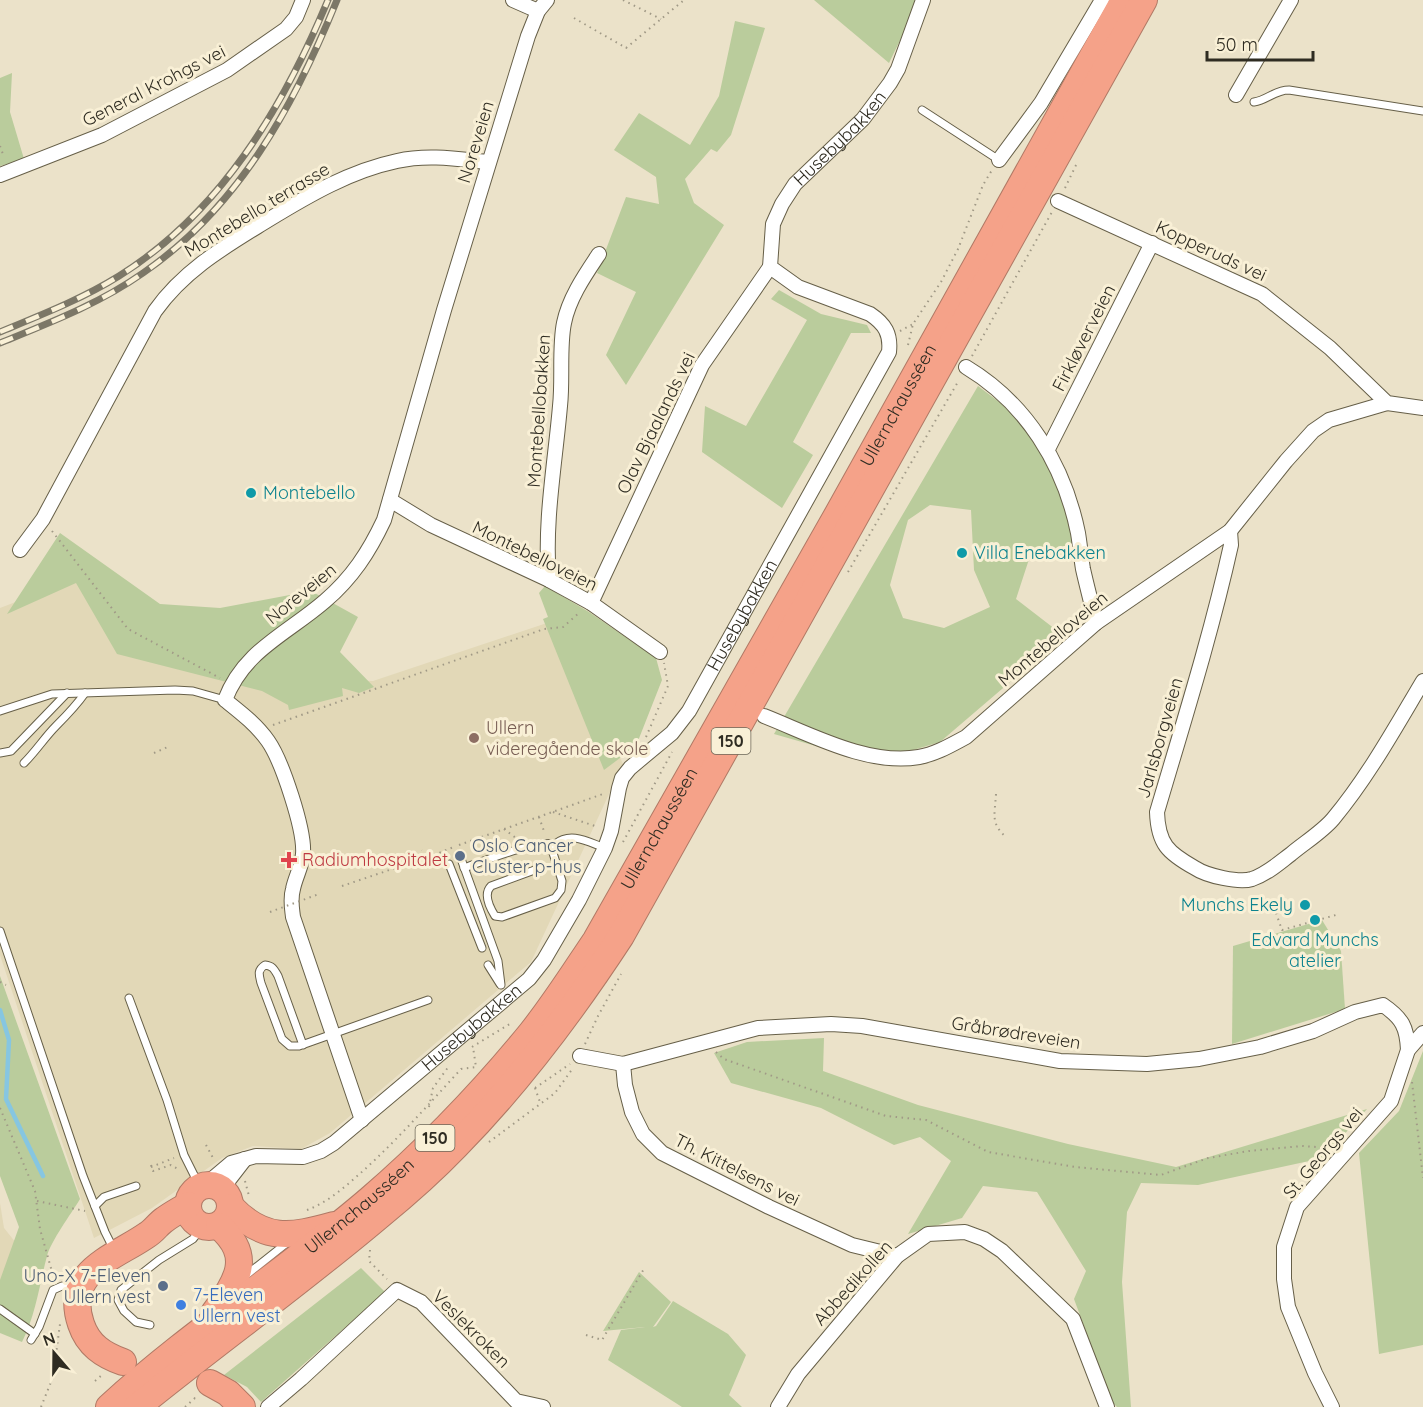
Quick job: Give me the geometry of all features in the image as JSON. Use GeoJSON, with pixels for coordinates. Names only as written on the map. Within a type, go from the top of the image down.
{"type":"FeatureCollection","features":[{"type":"Feature","properties":{"kind":"highway","name":"Ullernchausséen"},"geometry":{"type":"LineString","coordinates":[[109,1407],[202,1330],[340,1223],[411,1161],[482,1090],[556,1000],[596,940],[840,510],[1124,0]]}},
{"type":"Feature","properties":{"kind":"highway","name":"Ullernchausséen"},"geometry":{"type":"LineString","coordinates":[[137,1407],[413,1188],[456,1147],[496,1103],[543,1049],[583,994],[621,936],[1144,0]]}},
{"type":"Feature","properties":{"kind":"highway","name":"150"},"geometry":{"type":"LineString","coordinates":[[216,1203],[250,1226],[280,1234],[304,1222],[340,1223]]}},
{"type":"Feature","properties":{"kind":"highway","name":"150"},"geometry":{"type":"LineString","coordinates":[[202,1330],[232,1286],[240,1268],[239,1255],[216,1203]]}},
{"type":"Feature","properties":{"kind":"highway","name":"Husebybakken"},"geometry":{"type":"LineString","coordinates":[[69,1288],[115,1254],[149,1234],[216,1203]]}},
{"type":"Feature","properties":{"kind":"highway"},"geometry":{"type":"LineString","coordinates":[[69,1288],[77,1302],[78,1315],[85,1335],[98,1350],[123,1362]]}},
{"type":"Feature","properties":{"kind":"highway"},"geometry":{"type":"LineString","coordinates":[[206,1392],[228,1393],[242,1407]]}},
{"type":"Feature","properties":{"kind":"street","name":"General Krohgs vei"},"geometry":{"type":"LineString","coordinates":[[0,175],[102,135],[227,70],[286,29],[296,17],[303,0]]}},
{"type":"Feature","properties":{"kind":"street"},"geometry":{"type":"LineString","coordinates":[[513,0],[538,11]]}},
{"type":"Feature","properties":{"kind":"street","name":"Noreveien"},"geometry":{"type":"LineString","coordinates":[[225,700],[231,684],[250,659],[324,602],[354,574],[384,520],[488,162],[528,36],[538,11],[547,0]]}},
{"type":"Feature","properties":{"kind":"street","name":"Husebybakken"},"geometry":{"type":"LineString","coordinates":[[216,1203],[231,1163],[256,1156],[293,1158],[312,1154],[334,1143],[433,1058],[505,991],[529,980],[544,960],[579,900],[605,848],[611,831],[622,778],[630,768],[672,733],[689,711],[889,352],[890,336],[880,321],[870,314],[798,287],[770,267],[773,224],[795,184],[863,119],[890,83],[898,69],[923,0]]}},
{"type":"Feature","properties":{"kind":"street"},"geometry":{"type":"LineString","coordinates":[[999,160],[1041,103],[1102,0]]}},
{"type":"Feature","properties":{"kind":"street"},"geometry":{"type":"LineString","coordinates":[[1236,95],[1292,0]]}},
{"type":"Feature","properties":{"kind":"street","name":"Montebello terrasse"},"geometry":{"type":"LineString","coordinates":[[20,550],[43,519],[155,311],[176,284],[200,262],[300,201],[349,176],[378,165],[416,158],[440,157],[488,162]]}},
{"type":"Feature","properties":{"kind":"street","name":"Kopperuds vei"},"geometry":{"type":"LineString","coordinates":[[1059,201],[1262,294],[1330,348],[1387,402]]}},
{"type":"Feature","properties":{"kind":"street","name":"Firkløverveien"},"geometry":{"type":"LineString","coordinates":[[1048,449],[1152,243]]}},
{"type":"Feature","properties":{"kind":"street","name":"Montebellobakken"},"geometry":{"type":"LineString","coordinates":[[549,580],[548,526],[561,404],[564,322],[574,295],[598,254]]}},
{"type":"Feature","properties":{"kind":"street","name":"Olav Bjaalands vei"},"geometry":{"type":"LineString","coordinates":[[591,603],[702,365],[770,267]]}},
{"type":"Feature","properties":{"kind":"street"},"geometry":{"type":"LineString","coordinates":[[966,367],[983,377],[1008,398],[1048,449],[1062,480],[1072,511],[1096,622]]}},
{"type":"Feature","properties":{"kind":"street"},"geometry":{"type":"LineString","coordinates":[[1387,402],[1423,408]]}},
{"type":"Feature","properties":{"kind":"street","name":"Montebelloveien"},"geometry":{"type":"LineString","coordinates":[[764,716],[851,750],[888,759],[920,757],[941,750],[966,737],[1096,622],[1230,531],[1286,460],[1313,431],[1329,420],[1387,402]]}},
{"type":"Feature","properties":{"kind":"street","name":"Montebelloveien"},"geometry":{"type":"LineString","coordinates":[[390,500],[431,525],[549,580],[591,603],[660,652]]}},
{"type":"Feature","properties":{"kind":"street","name":"Jarlsborgveien"},"geometry":{"type":"LineString","coordinates":[[1230,531],[1230,545],[1208,640],[1157,812],[1157,826],[1162,844],[1178,858],[1198,870],[1224,878],[1250,880],[1269,871],[1332,821],[1376,759],[1423,681]]}},
{"type":"Feature","properties":{"kind":"street"},"geometry":{"type":"LineString","coordinates":[[225,700],[249,719],[274,753],[300,820],[303,856],[291,899],[292,917],[362,1120]]}},
{"type":"Feature","properties":{"kind":"street","name":"Gråbrødreveien"},"geometry":{"type":"LineString","coordinates":[[622,1064],[758,1028],[831,1024],[862,1026],[1060,1061],[1148,1064],[1200,1059],[1260,1047],[1313,1031],[1355,1012],[1383,1005],[1397,1014],[1408,1032],[1408,1050]]}},
{"type":"Feature","properties":{"kind":"street","name":"St. Georgs vei"},"geometry":{"type":"LineString","coordinates":[[1332,1407],[1315,1373],[1288,1307],[1284,1279],[1284,1247],[1297,1208],[1391,1101],[1408,1050],[1423,1033]]}},
{"type":"Feature","properties":{"kind":"street"},"geometry":{"type":"LineString","coordinates":[[580,1056],[622,1064]]}},
{"type":"Feature","properties":{"kind":"street","name":"Th. Kittelsens vei"},"geometry":{"type":"LineString","coordinates":[[622,1064],[632,1112],[643,1134],[662,1153],[769,1207],[852,1245],[897,1256]]}},
{"type":"Feature","properties":{"kind":"street"},"geometry":{"type":"LineString","coordinates":[[216,1203],[244,1159]]}},
{"type":"Feature","properties":{"kind":"street","name":"Abbedikollen"},"geometry":{"type":"LineString","coordinates":[[778,1407],[798,1374],[897,1256],[928,1234],[964,1232],[984,1239],[1002,1251],[1073,1319],[1107,1407]]}},
{"type":"Feature","properties":{"kind":"street"},"geometry":{"type":"LineString","coordinates":[[268,1407],[397,1290]]}},
{"type":"Feature","properties":{"kind":"street","name":"Veslekroken"},"geometry":{"type":"LineString","coordinates":[[397,1290],[421,1302],[516,1401],[543,1407]]}},
{"type":"Feature","properties":{"kind":"lane"},"geometry":{"type":"LineString","coordinates":[[1254,102],[1262,101],[1280,90],[1289,90],[1423,111]]}},
{"type":"Feature","properties":{"kind":"lane"},"geometry":{"type":"LineString","coordinates":[[922,110],[999,160]]}},
{"type":"Feature","properties":{"kind":"lane"},"geometry":{"type":"LineString","coordinates":[[0,711],[52,694],[67,693],[175,690],[193,691],[225,700]]}},
{"type":"Feature","properties":{"kind":"lane"},"geometry":{"type":"LineString","coordinates":[[0,753],[11,751],[67,693]]}},
{"type":"Feature","properties":{"kind":"lane"},"geometry":{"type":"LineString","coordinates":[[24,763],[38,750],[55,727],[73,711],[85,693]]}},
{"type":"Feature","properties":{"kind":"lane"},"geometry":{"type":"LineString","coordinates":[[464,868],[528,847],[552,844],[569,837],[605,848]]}},
{"type":"Feature","properties":{"kind":"lane"},"geometry":{"type":"LineString","coordinates":[[540,868],[487,889],[488,899],[495,916],[502,918],[555,898],[561,890],[562,881],[552,844]]}},
{"type":"Feature","properties":{"kind":"lane"},"geometry":{"type":"LineString","coordinates":[[460,856],[498,962],[505,991]]}},
{"type":"Feature","properties":{"kind":"lane"},"geometry":{"type":"LineString","coordinates":[[449,864],[482,948]]}},
{"type":"Feature","properties":{"kind":"lane"},"geometry":{"type":"LineString","coordinates":[[0,931],[83,1176],[115,1254]]}},
{"type":"Feature","properties":{"kind":"lane"},"geometry":{"type":"LineString","coordinates":[[303,1045],[278,976],[274,969],[265,965],[260,969],[259,975],[282,1039],[290,1046],[303,1045],[429,1000]]}},
{"type":"Feature","properties":{"kind":"lane"},"geometry":{"type":"LineString","coordinates":[[488,965],[505,991]]}},
{"type":"Feature","properties":{"kind":"lane"},"geometry":{"type":"LineString","coordinates":[[129,998],[167,1100],[184,1155],[216,1203],[193,1239],[159,1260],[121,1290],[118,1300],[124,1311],[136,1322],[150,1325]]}},
{"type":"Feature","properties":{"kind":"lane"},"geometry":{"type":"LineString","coordinates":[[95,1208],[104,1197],[136,1186]]}},
{"type":"Feature","properties":{"kind":"lane"},"geometry":{"type":"LineString","coordinates":[[232,1286],[283,1246],[304,1222]]}},
{"type":"Feature","properties":{"kind":"lane"},"geometry":{"type":"LineString","coordinates":[[0,1309],[33,1337],[50,1294],[69,1288]]}},
{"type":"Feature","properties":{"kind":"path"},"geometry":{"type":"LineString","coordinates":[[623,0],[661,19]]}},
{"type":"Feature","properties":{"kind":"path"},"geometry":{"type":"LineString","coordinates":[[574,18],[626,48],[684,0]]}},
{"type":"Feature","properties":{"kind":"path"},"geometry":{"type":"LineString","coordinates":[[43,519],[128,629],[231,684]]}},
{"type":"Feature","properties":{"kind":"path"},"geometry":{"type":"LineString","coordinates":[[259,731],[544,630],[563,627],[591,603]]}},
{"type":"Feature","properties":{"kind":"path"},"geometry":{"type":"LineString","coordinates":[[642,744],[668,686],[660,652]]}},
{"type":"Feature","properties":{"kind":"path"},"geometry":{"type":"LineString","coordinates":[[154,753],[170,746]]}},
{"type":"Feature","properties":{"kind":"path"},"geometry":{"type":"LineString","coordinates":[[303,856],[329,862],[391,863],[428,857],[606,793]]}},
{"type":"Feature","properties":{"kind":"path"},"geometry":{"type":"LineString","coordinates":[[996,794],[994,819],[996,828],[1006,837]]}},
{"type":"Feature","properties":{"kind":"path"},"geometry":{"type":"LineString","coordinates":[[642,804],[648,808]]}},
{"type":"Feature","properties":{"kind":"path"},"geometry":{"type":"LineString","coordinates":[[553,812],[611,831]]}},
{"type":"Feature","properties":{"kind":"path"},"geometry":{"type":"LineString","coordinates":[[539,817],[552,844]]}},
{"type":"Feature","properties":{"kind":"path"},"geometry":{"type":"LineString","coordinates":[[635,819],[640,822]]}},
{"type":"Feature","properties":{"kind":"path"},"geometry":{"type":"LineString","coordinates":[[342,886],[425,858],[422,850]]}},
{"type":"Feature","properties":{"kind":"path"},"geometry":{"type":"LineString","coordinates":[[270,912],[320,894]]}},
{"type":"Feature","properties":{"kind":"path"},"geometry":{"type":"LineString","coordinates":[[1276,913],[1282,930],[1336,915]]}},
{"type":"Feature","properties":{"kind":"path"},"geometry":{"type":"LineString","coordinates":[[708,1040],[719,1056],[724,1059],[886,1116],[926,1120],[988,1152],[1044,1163],[1161,1175],[1208,1158],[1249,1151],[1302,1146],[1349,1148]]}},
{"type":"Feature","properties":{"kind":"path"},"geometry":{"type":"LineString","coordinates":[[304,1222],[410,1127],[461,1069],[476,1067],[473,1046]]}},
{"type":"Feature","properties":{"kind":"path"},"geometry":{"type":"LineString","coordinates":[[1408,1050],[1423,1178]]}},
{"type":"Feature","properties":{"kind":"path"},"geometry":{"type":"LineString","coordinates":[[526,1090],[548,1081],[580,1056]]}},
{"type":"Feature","properties":{"kind":"path"},"geometry":{"type":"LineString","coordinates":[[484,1146],[541,1106],[555,1093],[568,1077],[580,1056]]}},
{"type":"Feature","properties":{"kind":"path"},"geometry":{"type":"LineString","coordinates":[[535,1088],[541,1106]]}},
{"type":"Feature","properties":{"kind":"path"},"geometry":{"type":"LineString","coordinates":[[0,1108],[36,1191],[40,1229],[48,1261],[69,1288]]}},
{"type":"Feature","properties":{"kind":"path"},"geometry":{"type":"LineString","coordinates":[[206,1145],[214,1160]]}},
{"type":"Feature","properties":{"kind":"path"},"geometry":{"type":"LineString","coordinates":[[170,1160],[151,1166],[153,1171],[171,1165],[180,1170]]}},
{"type":"Feature","properties":{"kind":"path"},"geometry":{"type":"LineString","coordinates":[[37,1202],[90,1211],[95,1208]]}},
{"type":"Feature","properties":{"kind":"path"},"geometry":{"type":"LineString","coordinates":[[374,1242],[369,1252],[369,1261],[397,1290]]}},
{"type":"Feature","properties":{"kind":"path"},"geometry":{"type":"LineString","coordinates":[[586,1335],[602,1340],[645,1267]]}},
{"type":"Feature","properties":{"kind":"path"},"geometry":{"type":"LineString","coordinates":[[41,1407],[53,1377],[58,1329],[63,1319]]}},
{"type":"Feature","properties":{"kind":"path"},"geometry":{"type":"LineString","coordinates":[[185,1407],[206,1392]]}},
{"type":"Feature","properties":{"kind":"path"},"geometry":{"type":"LineString","coordinates":[[43,1403],[47,1407]]}},
{"type":"Feature","properties":{"kind":"shaded area","name":"Radiumhospitalet"},"geometry":{"type":"Polygon","coordinates":[[[78,578],[233,675],[373,681],[556,620],[623,764],[531,962],[330,1133],[301,1149],[253,1146],[222,1158],[152,1208],[94,1238],[0,955],[0,608],[78,578]]]}},
{"type":"Feature","properties":{"kind":"shaded area"},"geometry":{"type":"Polygon","coordinates":[[[0,1203],[4,1228],[20,1248],[0,1315],[0,1203]]]}},
{"type":"Feature","properties":{"kind":"green space"},"geometry":{"type":"Polygon","coordinates":[[[814,0],[915,0],[909,22],[889,63],[814,0]]]}},
{"type":"Feature","properties":{"kind":"green space"},"geometry":{"type":"Polygon","coordinates":[[[735,21],[765,28],[731,135],[717,152],[711,149],[685,179],[694,203],[724,225],[626,385],[606,355],[636,292],[597,273],[626,197],[659,204],[656,177],[614,150],[639,113],[690,145],[719,96],[735,21]]]}},
{"type":"Feature","properties":{"kind":"green space"},"geometry":{"type":"Polygon","coordinates":[[[12,73],[10,112],[24,159],[0,166],[0,78],[12,73]]]}},
{"type":"Feature","properties":{"kind":"green space"},"geometry":{"type":"Polygon","coordinates":[[[779,290],[821,314],[867,325],[871,333],[851,333],[793,442],[813,455],[782,508],[702,452],[705,406],[746,426],[807,320],[771,299],[779,290]]]}},
{"type":"Feature","properties":{"kind":"green space"},"geometry":{"type":"Polygon","coordinates":[[[978,386],[1015,414],[1053,470],[1072,522],[1076,561],[1033,547],[1016,599],[1064,636],[940,742],[893,756],[851,756],[774,734],[978,386]],[[930,505],[908,520],[890,585],[903,618],[944,628],[990,607],[974,570],[971,510],[930,505]]]}},
{"type":"Feature","properties":{"kind":"green space"},"geometry":{"type":"Polygon","coordinates":[[[60,533],[160,604],[220,608],[311,591],[358,617],[340,652],[374,687],[359,693],[342,688],[343,696],[289,710],[288,705],[262,691],[117,654],[76,583],[7,614],[60,533]]]}},
{"type":"Feature","properties":{"kind":"green space"},"geometry":{"type":"Polygon","coordinates":[[[545,586],[589,612],[656,658],[662,680],[636,746],[604,770],[543,619],[548,617],[539,593],[545,586]]]}},
{"type":"Feature","properties":{"kind":"green space"},"geometry":{"type":"Polygon","coordinates":[[[1322,920],[1341,951],[1345,1009],[1232,1044],[1233,946],[1322,920]]]}},
{"type":"Feature","properties":{"kind":"green space"},"geometry":{"type":"Polygon","coordinates":[[[0,976],[80,1199],[49,1250],[34,1310],[22,1342],[0,1333],[0,1280],[19,1227],[0,1176],[0,976]]]}},
{"type":"Feature","properties":{"kind":"green space"},"geometry":{"type":"Polygon","coordinates":[[[824,1038],[823,1071],[918,1105],[1068,1144],[1176,1167],[1367,1109],[1323,1158],[1198,1185],[1141,1183],[1127,1212],[1122,1282],[1131,1407],[1117,1407],[1112,1402],[1074,1299],[1086,1271],[1037,1192],[983,1186],[962,1218],[908,1234],[951,1161],[920,1137],[894,1145],[821,1108],[731,1083],[714,1053],[747,1042],[824,1038]]]}},
{"type":"Feature","properties":{"kind":"green space"},"geometry":{"type":"Polygon","coordinates":[[[1423,1051],[1423,1345],[1379,1354],[1359,1153],[1399,1111],[1423,1051]]]}},
{"type":"Feature","properties":{"kind":"green space"},"geometry":{"type":"Polygon","coordinates":[[[361,1268],[385,1292],[261,1402],[247,1387],[224,1375],[361,1268]]]}},
{"type":"Feature","properties":{"kind":"green space"},"geometry":{"type":"Polygon","coordinates":[[[639,1272],[671,1302],[653,1327],[673,1301],[728,1334],[746,1355],[729,1395],[742,1407],[682,1407],[608,1360],[621,1330],[645,1327],[603,1331],[639,1272]]]}},
{"type":"Feature","properties":{"kind":"waterway"},"geometry":{"type":"LineString","coordinates":[[0,1010],[9,1040],[6,1099],[43,1176]]}},
{"type":"Feature","properties":{"kind":"railway"},"geometry":{"type":"LineString","coordinates":[[0,332],[91,292],[119,276],[155,250],[188,221],[245,155],[269,118],[291,80],[328,0]]}},
{"type":"Feature","properties":{"kind":"railway"},"geometry":{"type":"LineString","coordinates":[[0,343],[73,312],[126,284],[177,247],[208,217],[260,152],[282,116],[337,0]]}},
{"type":"Feature","properties":{"kind":"place","name":"Montebello"},"geometry":{"type":"Point","coordinates":[251,493]}},
{"type":"Feature","properties":{"kind":"place","name":"Villa Enebakken"},"geometry":{"type":"Point","coordinates":[962,553]}},
{"type":"Feature","properties":{"kind":"place","name":"Ullern videregående skole"},"geometry":{"type":"Point","coordinates":[474,738]}},
{"type":"Feature","properties":{"kind":"place","name":"Oslo Cancer Cluster p-hus"},"geometry":{"type":"Point","coordinates":[460,856]}},
{"type":"Feature","properties":{"kind":"place","name":"Radiumhospitalet"},"geometry":{"type":"Point","coordinates":[289,860]}},
{"type":"Feature","properties":{"kind":"place","name":"Munchs Ekely"},"geometry":{"type":"Point","coordinates":[1305,905]}},
{"type":"Feature","properties":{"kind":"place","name":"Edvard Munchs atelier"},"geometry":{"type":"Point","coordinates":[1315,920]}},
{"type":"Feature","properties":{"kind":"place","name":"Uno-X 7-Eleven Ullern vest"},"geometry":{"type":"Point","coordinates":[163,1286]}},
{"type":"Feature","properties":{"kind":"place","name":"7-Eleven Ullern vest"},"geometry":{"type":"Point","coordinates":[181,1305]}}]}
